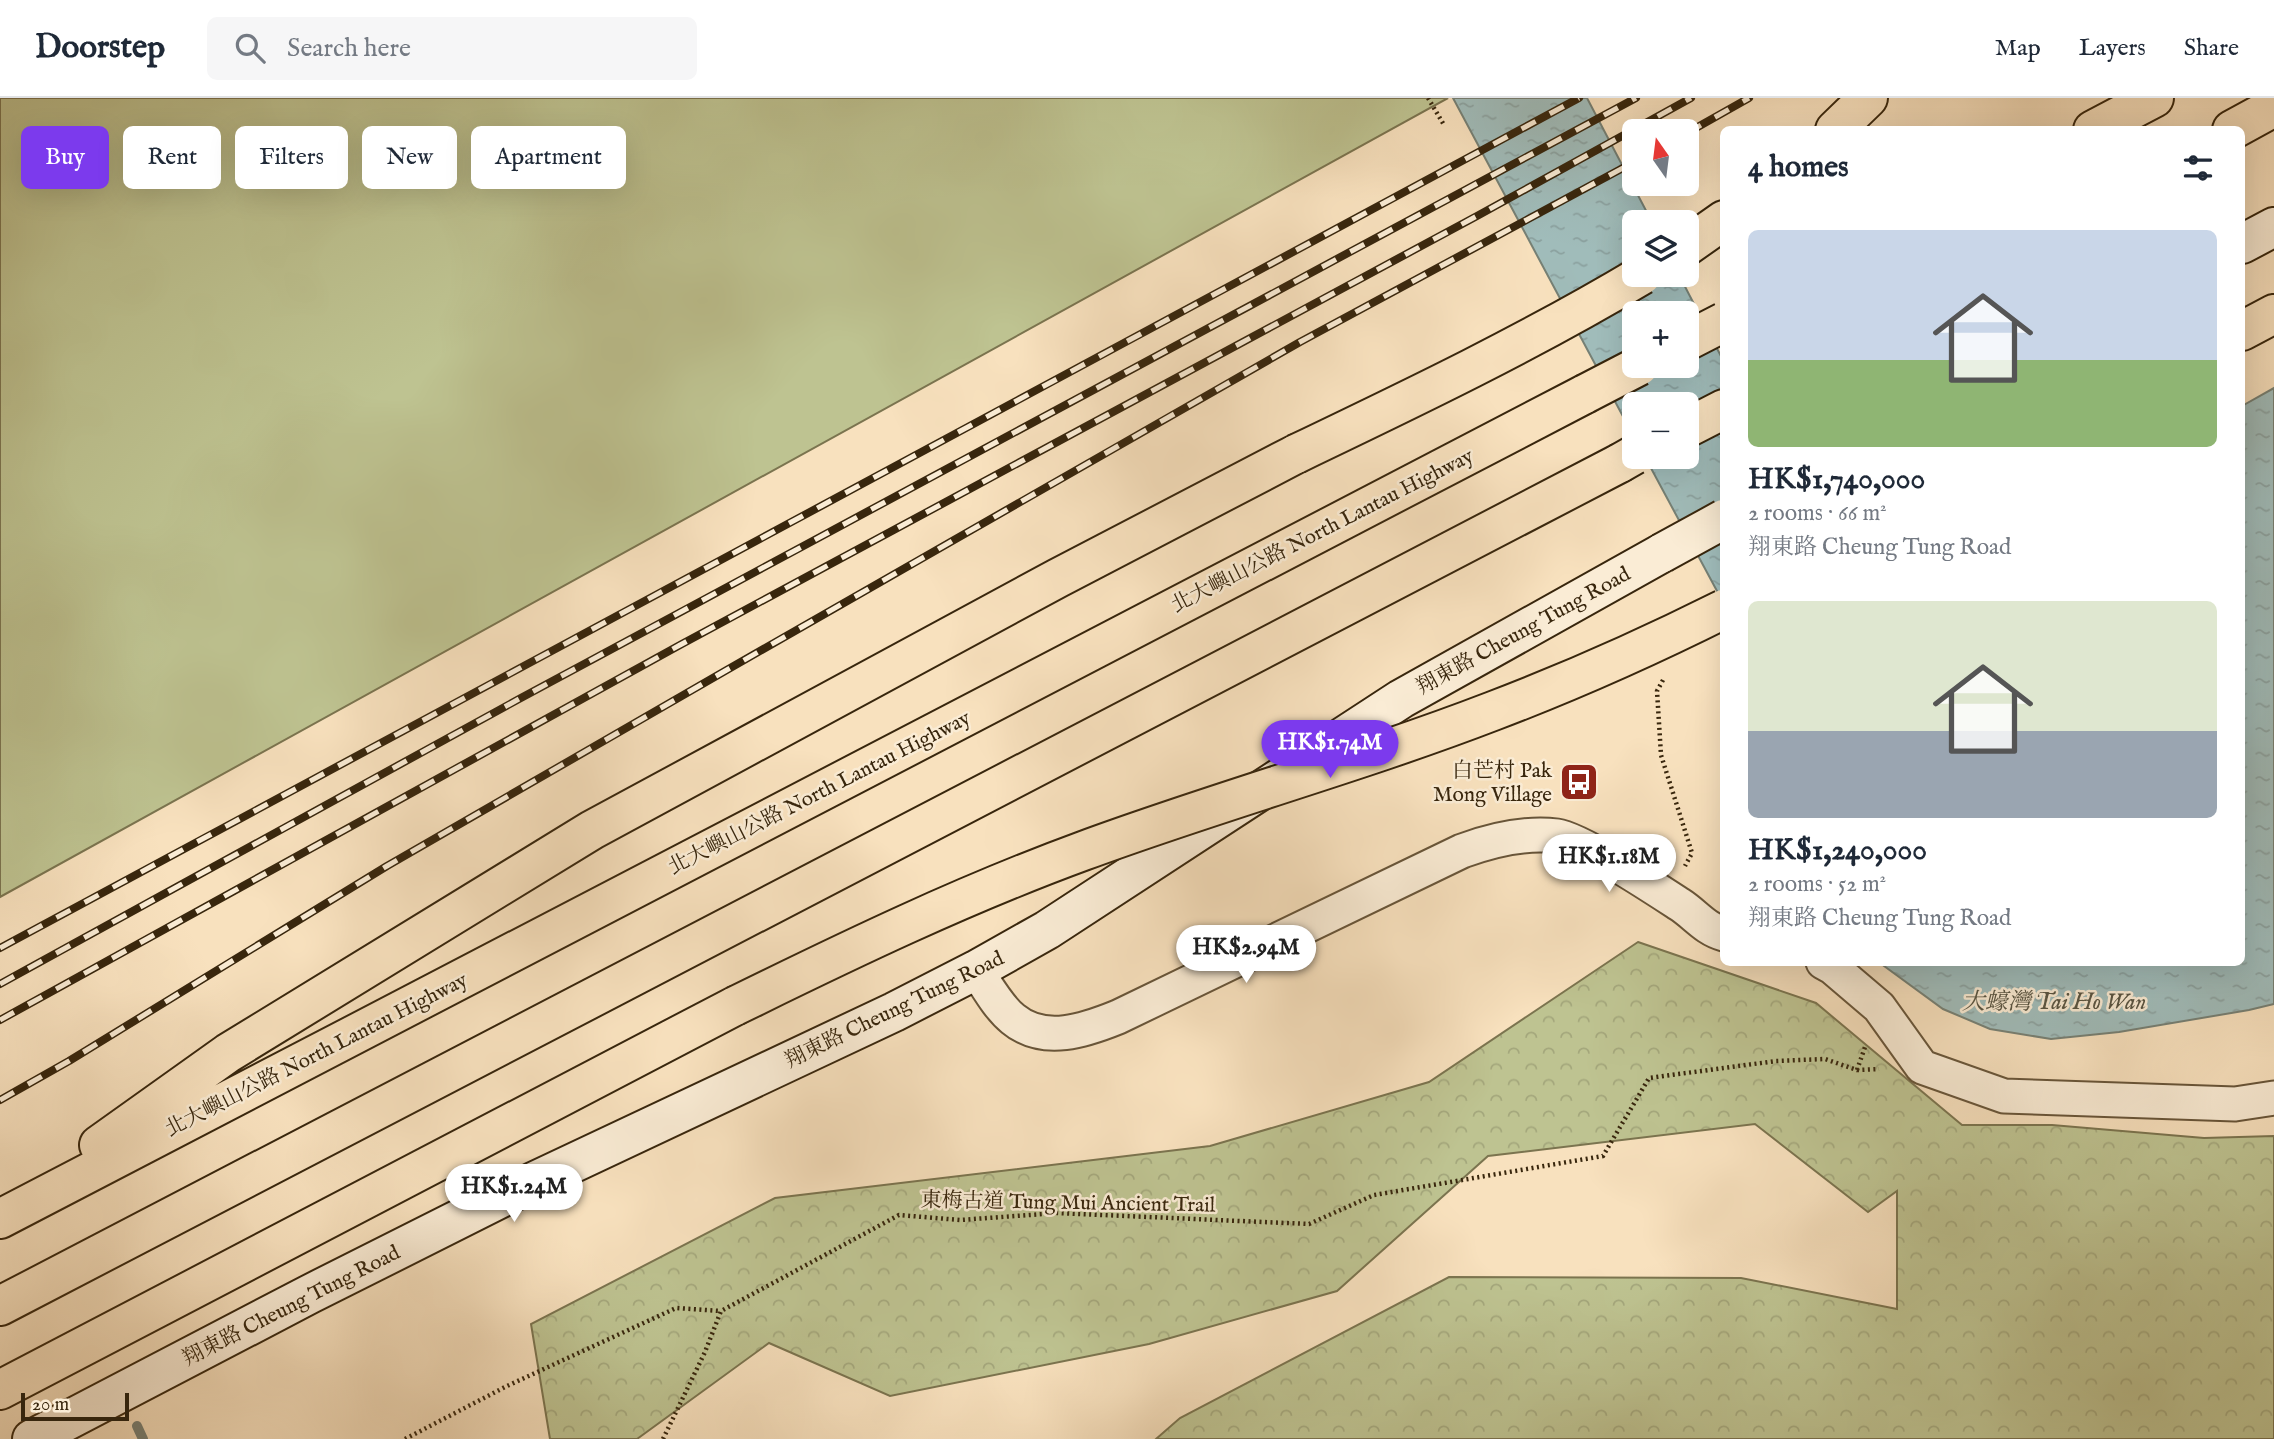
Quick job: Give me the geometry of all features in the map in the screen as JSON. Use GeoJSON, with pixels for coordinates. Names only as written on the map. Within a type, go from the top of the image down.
{"type":"FeatureCollection","features":[{"type":"Feature","properties":{"kind":"highway"},"geometry":{"type":"LineString","coordinates":[[1839,126],[1868,98]]}},
{"type":"Feature","properties":{"kind":"highway"},"geometry":{"type":"LineString","coordinates":[[2101,126],[2154,98]]}},
{"type":"Feature","properties":{"kind":"highway"},"geometry":{"type":"LineString","coordinates":[[2239,126],[2274,107]]}},
{"type":"Feature","properties":{"kind":"highway"},"geometry":{"type":"LineString","coordinates":[[1699,238],[1720,223]]}},
{"type":"Feature","properties":{"kind":"highway"},"geometry":{"type":"LineString","coordinates":[[0,1217],[228,1053],[592,830],[1058,578],[1296,454],[1462,374],[1622,286]]}},
{"type":"Feature","properties":{"kind":"highway"},"geometry":{"type":"LineString","coordinates":[[2245,329],[2274,314]]}},
{"type":"Feature","properties":{"kind":"highway"},"geometry":{"type":"LineString","coordinates":[[1699,335],[1720,324]]}},
{"type":"Feature","properties":{"kind":"highway","name":"北大嶼山公路 North Lantau Highway"},"geometry":{"type":"LineString","coordinates":[[0,1217],[1622,375]]}},
{"type":"Feature","properties":{"kind":"highway"},"geometry":{"type":"LineString","coordinates":[[1699,422],[1720,410]]}},
{"type":"Feature","properties":{"kind":"highway"},"geometry":{"type":"LineString","coordinates":[[0,1306],[1622,462]]}},
{"type":"Feature","properties":{"kind":"highway"},"geometry":{"type":"LineString","coordinates":[[0,1391],[735,1006],[909,923],[1008,879],[1182,816],[1378,752],[1492,711],[1599,668],[1720,611]]}},
{"type":"Feature","properties":{"kind":"main road"},"geometry":{"type":"LineString","coordinates":[[2245,242],[2274,227]]}},
{"type":"Feature","properties":{"kind":"main road","name":"翔東路 Cheung Tung Road"},"geometry":{"type":"LineString","coordinates":[[32,1439],[521,1188],[976,970],[1046,930],[1401,699],[1720,521]]}},
{"type":"Feature","properties":{"kind":"street"},"geometry":{"type":"LineString","coordinates":[[976,970],[1013,1019],[1031,1030],[1051,1034],[1073,1032],[1118,1017],[1462,851],[1492,840],[1520,836],[1559,836],[1589,850],[1664,894],[1712,930],[1720,933]]}},
{"type":"Feature","properties":{"kind":"street"},"geometry":{"type":"LineString","coordinates":[[1830,966],[1879,1007],[1922,1067],[2004,1096],[2235,1104],[2274,1098]]}},
{"type":"Feature","properties":{"kind":"path"},"geometry":{"type":"LineString","coordinates":[[1429,98],[1444,125]]}},
{"type":"Feature","properties":{"kind":"path"},"geometry":{"type":"LineString","coordinates":[[1667,670],[1657,691],[1661,755],[1692,853],[1683,869]]}},
{"type":"Feature","properties":{"kind":"path","name":"東梅古道 Tung Mui Ancient Trail"},"geometry":{"type":"LineString","coordinates":[[721,1311],[900,1214],[960,1220],[1057,1213],[1309,1224],[1374,1195],[1603,1156],[1649,1078],[1825,1059],[1857,1070]]}},
{"type":"Feature","properties":{"kind":"path"},"geometry":{"type":"LineString","coordinates":[[405,1439],[507,1386],[676,1308],[721,1311],[705,1352],[663,1439]]}},
{"type":"Feature","properties":{"kind":"green space"},"geometry":{"type":"Polygon","coordinates":[[[0,98],[1448,98],[0,897],[0,98]]]}},
{"type":"Feature","properties":{"kind":"green space"},"geometry":{"type":"Polygon","coordinates":[[[1638,942],[1816,1003],[1962,1125],[2052,1125],[2204,1138],[2274,1136],[2274,1439],[1156,1439],[1180,1418],[1449,1277],[1741,1278],[1897,1309],[1897,1191],[1868,1212],[1755,1124],[1488,1156],[1337,1291],[1149,1344],[890,1396],[769,1343],[637,1439],[550,1439],[531,1324],[775,1198],[1210,1146],[1429,1082],[1638,942]]]}},
{"type":"Feature","properties":{"kind":"water"},"geometry":{"type":"Polygon","coordinates":[[[1453,98],[1587,98],[1622,165],[1622,196],[1638,196],[1646,210],[1622,210],[1622,287],[1685,287],[1692,301],[1622,301],[1622,378],[1699,378],[1699,314],[1720,354],[1720,597],[1651,469],[1699,469],[1699,392],[1622,392],[1622,415],[1453,98]]]}},
{"type":"Feature","properties":{"kind":"water","name":"大蠔灣 Tai Ho Wan"},"geometry":{"type":"Polygon","coordinates":[[[2274,388],[2274,1004],[2119,1032],[2051,1039],[1990,1029],[1943,1009],[1884,966],[2245,966],[2245,404],[2274,388]]]}},
{"type":"Feature","properties":{"kind":"waterway"},"geometry":{"type":"LineString","coordinates":[[137,1426],[143,1439]]}},
{"type":"Feature","properties":{"kind":"railway"},"geometry":{"type":"LineString","coordinates":[[0,948],[1579,98]]}},
{"type":"Feature","properties":{"kind":"railway"},"geometry":{"type":"LineString","coordinates":[[0,984],[519,699],[1636,98]]}},
{"type":"Feature","properties":{"kind":"railway"},"geometry":{"type":"LineString","coordinates":[[0,1020],[680,645],[1691,98]]}},
{"type":"Feature","properties":{"kind":"railway"},"geometry":{"type":"LineString","coordinates":[[1699,126],[1749,98]]}},
{"type":"Feature","properties":{"kind":"railway"},"geometry":{"type":"LineString","coordinates":[[0,1100],[69,1061],[387,866],[725,671],[1300,342],[1622,168]]}},
{"type":"Feature","properties":{"kind":"place","name":"白芒村 Pak Mong Village"},"geometry":{"type":"Point","coordinates":[1579,782]}}]}
